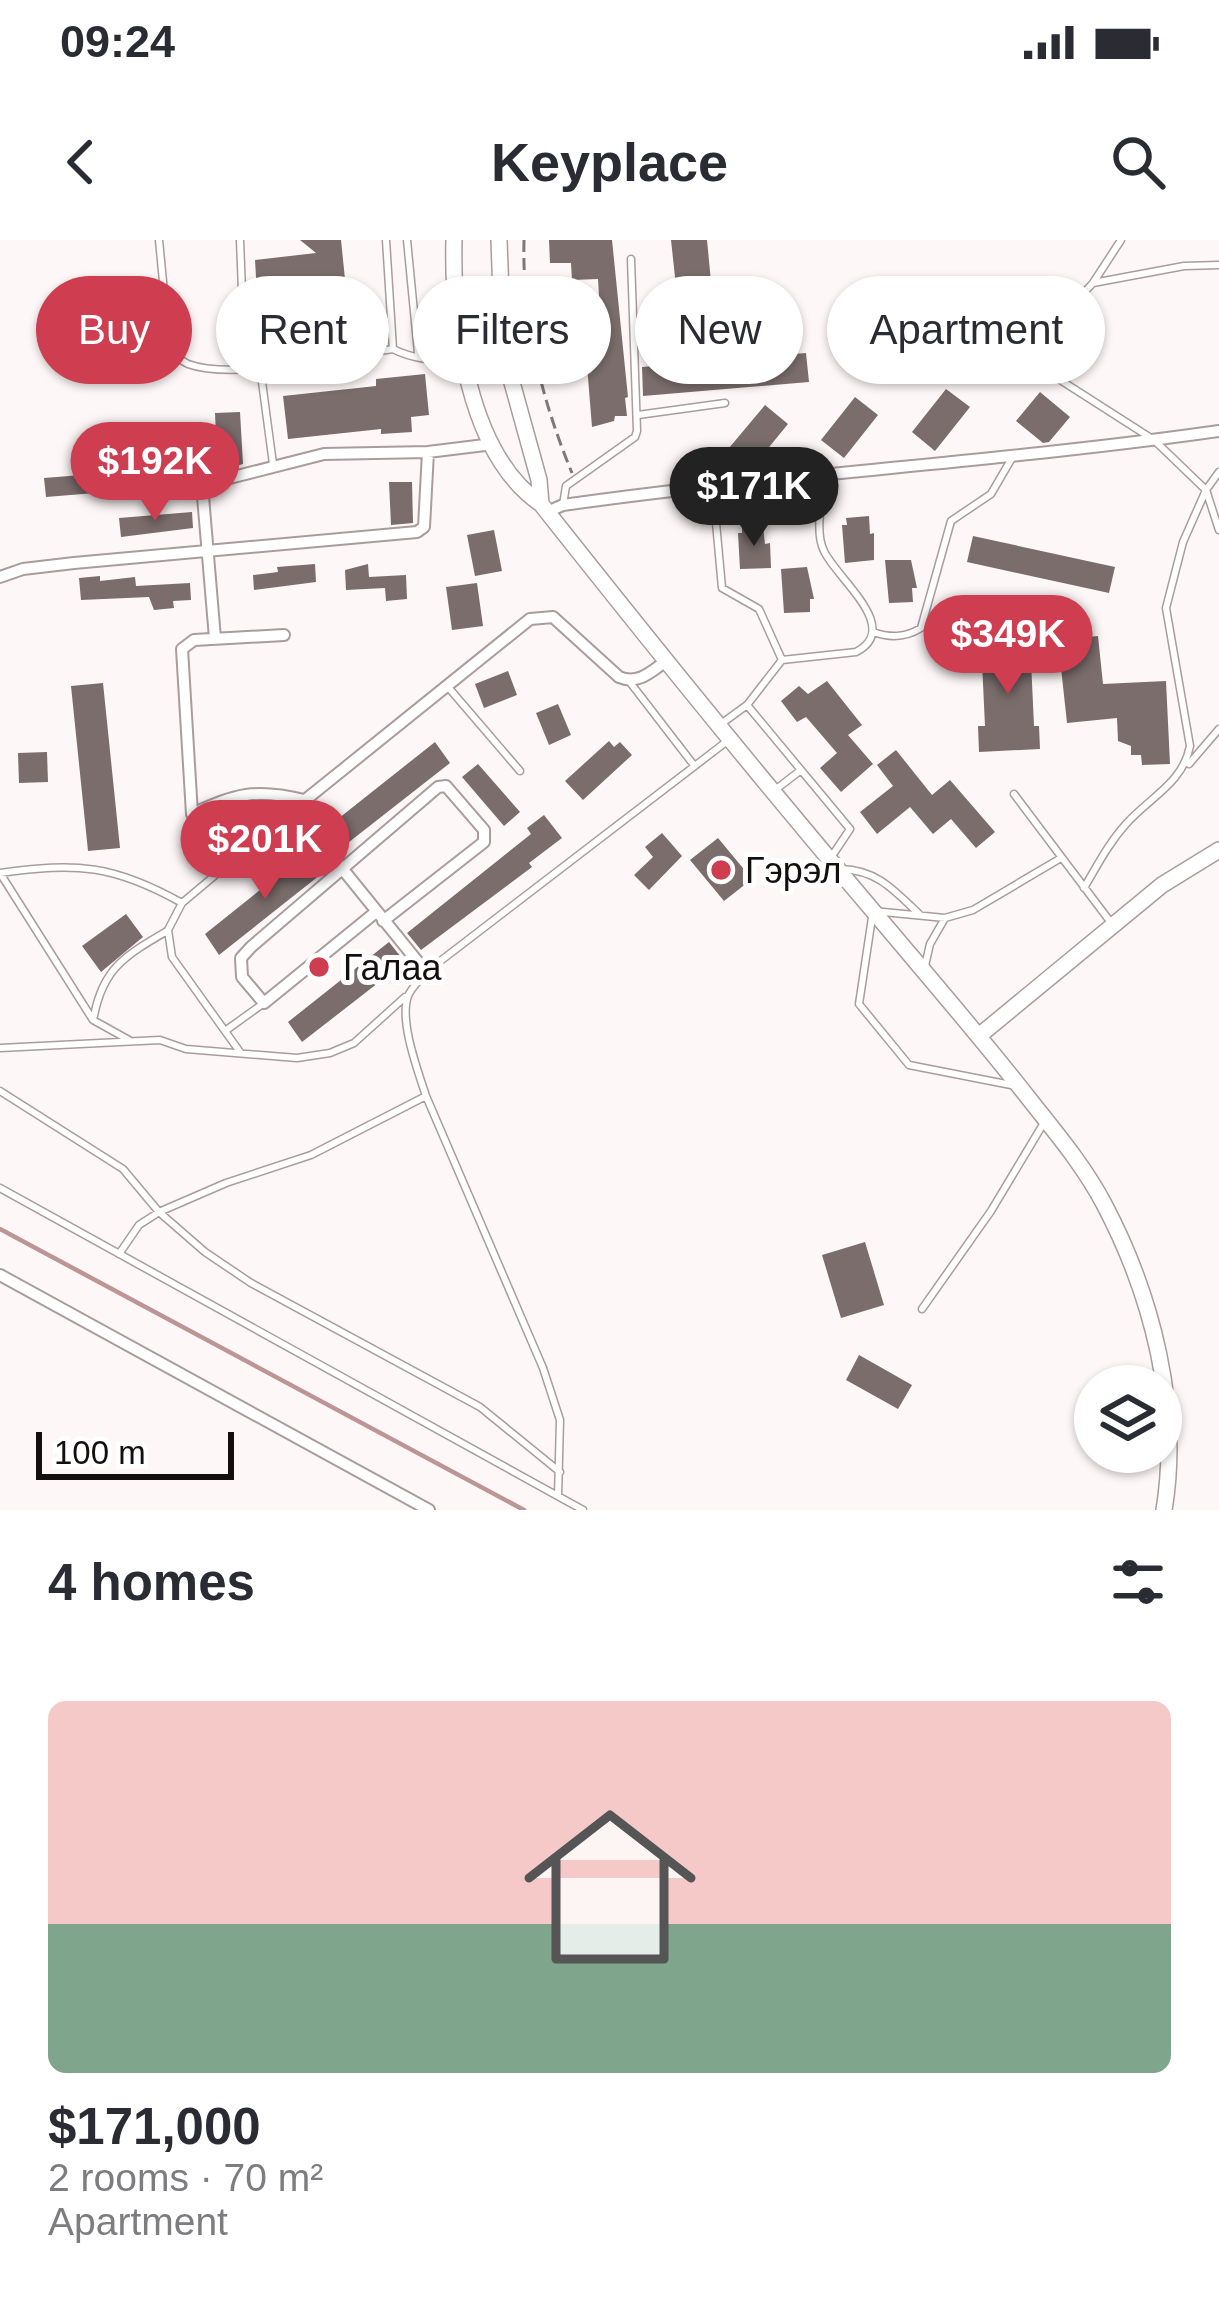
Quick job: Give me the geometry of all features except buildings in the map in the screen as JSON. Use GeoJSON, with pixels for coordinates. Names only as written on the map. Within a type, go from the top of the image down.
{"type":"FeatureCollection","features":[{"type":"Feature","properties":{"kind":"main road"},"geometry":{"type":"LineString","coordinates":[[454,240],[456,276]]}},
{"type":"Feature","properties":{"kind":"main road"},"geometry":{"type":"LineString","coordinates":[[499,240],[503,350],[550,507],[729,740],[980,1035],[1104,1204],[1147,1306],[1166,1405],[1164,1510]]}},
{"type":"Feature","properties":{"kind":"main road"},"geometry":{"type":"LineString","coordinates":[[471,384],[493,444],[527,495],[550,507]]}},
{"type":"Feature","properties":{"kind":"main road"},"geometry":{"type":"LineString","coordinates":[[980,1035],[1112,924],[1172,878],[1219,850]]}},
{"type":"Feature","properties":{"kind":"street"},"geometry":{"type":"LineString","coordinates":[[550,507],[703,485],[1012,458],[1219,431]]}},
{"type":"Feature","properties":{"kind":"street"},"geometry":{"type":"LineString","coordinates":[[108,488],[202,485],[324,454],[428,452],[493,444]]}},
{"type":"Feature","properties":{"kind":"street"},"geometry":{"type":"LineString","coordinates":[[0,577],[23,568],[417,532],[424,527],[427,513],[428,452]]}},
{"type":"Feature","properties":{"kind":"street"},"geometry":{"type":"LineString","coordinates":[[202,485],[215,638]]}},
{"type":"Feature","properties":{"kind":"street"},"geometry":{"type":"LineString","coordinates":[[299,805],[518,626],[542,615],[553,617],[629,681],[666,661]]}},
{"type":"Feature","properties":{"kind":"street"},"geometry":{"type":"LineString","coordinates":[[236,858],[192,814],[181,657],[185,644],[284,635]]}},
{"type":"Feature","properties":{"kind":"street"},"geometry":{"type":"LineString","coordinates":[[442,785],[450,788],[484,830],[484,842],[264,1004],[242,977],[241,958],[341,868],[442,785]]}},
{"type":"Feature","properties":{"kind":"street"},"geometry":{"type":"LineString","coordinates":[[192,814],[255,791],[299,805],[341,868],[426,972]]}},
{"type":"Feature","properties":{"kind":"street"},"geometry":{"type":"LineString","coordinates":[[0,1275],[429,1510]]}},
{"type":"Feature","properties":{"kind":"lane"},"geometry":{"type":"LineString","coordinates":[[159,240],[169,344],[178,358],[216,368]]}},
{"type":"Feature","properties":{"kind":"lane"},"geometry":{"type":"LineString","coordinates":[[240,240],[241,276]]}},
{"type":"Feature","properties":{"kind":"lane"},"geometry":{"type":"LineString","coordinates":[[386,240],[393,350]]}},
{"type":"Feature","properties":{"kind":"lane"},"geometry":{"type":"LineString","coordinates":[[407,240],[413,302]]}},
{"type":"Feature","properties":{"kind":"lane"},"geometry":{"type":"LineString","coordinates":[[1098,276],[1121,240]]}},
{"type":"Feature","properties":{"kind":"lane"},"geometry":{"type":"LineString","coordinates":[[550,507],[575,480],[635,437],[631,260]]}},
{"type":"Feature","properties":{"kind":"lane"},"geometry":{"type":"LineString","coordinates":[[1105,281],[1184,266],[1219,265]]}},
{"type":"Feature","properties":{"kind":"lane"},"geometry":{"type":"LineString","coordinates":[[389,351],[413,353]]}},
{"type":"Feature","properties":{"kind":"lane"},"geometry":{"type":"LineString","coordinates":[[262,384],[273,467]]}},
{"type":"Feature","properties":{"kind":"lane"},"geometry":{"type":"LineString","coordinates":[[1066,384],[1154,440],[1205,490],[1219,530]]}},
{"type":"Feature","properties":{"kind":"lane"},"geometry":{"type":"LineString","coordinates":[[638,415],[724,403]]}},
{"type":"Feature","properties":{"kind":"lane"},"geometry":{"type":"LineString","coordinates":[[873,632],[887,637],[910,635],[921,628],[951,521],[991,494],[1012,458]]}},
{"type":"Feature","properties":{"kind":"lane"},"geometry":{"type":"LineString","coordinates":[[1186,766],[1190,746],[1166,608],[1183,542],[1205,490],[1219,472]]}},
{"type":"Feature","properties":{"kind":"lane"},"geometry":{"type":"LineString","coordinates":[[718,726],[747,705],[782,660],[856,652],[866,646],[873,632],[872,616],[822,548],[824,476]]}},
{"type":"Feature","properties":{"kind":"lane"},"geometry":{"type":"LineString","coordinates":[[703,485],[714,501],[722,587],[759,609],[782,660]]}},
{"type":"Feature","properties":{"kind":"lane"},"geometry":{"type":"LineString","coordinates":[[629,681],[694,766]]}},
{"type":"Feature","properties":{"kind":"lane"},"geometry":{"type":"LineString","coordinates":[[446,684],[520,771]]}},
{"type":"Feature","properties":{"kind":"lane"},"geometry":{"type":"LineString","coordinates":[[747,705],[850,829],[833,864],[862,869],[882,879],[922,916]]}},
{"type":"Feature","properties":{"kind":"lane"},"geometry":{"type":"LineString","coordinates":[[1084,888],[1127,823],[1219,729]]}},
{"type":"Feature","properties":{"kind":"lane"},"geometry":{"type":"LineString","coordinates":[[0,1048],[160,1040],[186,1048],[297,1058],[330,1053],[354,1042],[408,995],[426,972],[729,740]]}},
{"type":"Feature","properties":{"kind":"lane"},"geometry":{"type":"LineString","coordinates":[[773,791],[801,770]]}},
{"type":"Feature","properties":{"kind":"lane"},"geometry":{"type":"LineString","coordinates":[[1014,794],[1112,924]]}},
{"type":"Feature","properties":{"kind":"lane"},"geometry":{"type":"LineString","coordinates":[[93,1020],[100,986],[116,967],[168,930],[182,904],[299,805]]}},
{"type":"Feature","properties":{"kind":"lane"},"geometry":{"type":"LineString","coordinates":[[1020,1087],[909,1065],[859,1004],[873,911],[945,918],[974,910],[1061,858]]}},
{"type":"Feature","properties":{"kind":"lane"},"geometry":{"type":"LineString","coordinates":[[135,1042],[93,1020],[0,873],[59,864],[107,871],[147,884],[182,904]]}},
{"type":"Feature","properties":{"kind":"lane"},"geometry":{"type":"LineString","coordinates":[[924,970],[930,944],[945,918]]}},
{"type":"Feature","properties":{"kind":"lane"},"geometry":{"type":"LineString","coordinates":[[168,930],[172,957],[240,1052]]}},
{"type":"Feature","properties":{"kind":"lane"},"geometry":{"type":"LineString","coordinates":[[408,995],[412,1052],[426,1096],[543,1368],[560,1420],[558,1496]]}},
{"type":"Feature","properties":{"kind":"lane"},"geometry":{"type":"LineString","coordinates":[[225,1031],[264,1004]]}},
{"type":"Feature","properties":{"kind":"lane"},"geometry":{"type":"LineString","coordinates":[[0,1091],[123,1169],[159,1212],[205,1252],[251,1283],[480,1407],[560,1472]]}},
{"type":"Feature","properties":{"kind":"lane"},"geometry":{"type":"LineString","coordinates":[[119,1254],[139,1225],[159,1212],[226,1183],[311,1155],[426,1096]]}},
{"type":"Feature","properties":{"kind":"lane"},"geometry":{"type":"LineString","coordinates":[[922,1309],[991,1211],[1046,1120]]}},
{"type":"Feature","properties":{"kind":"lane"},"geometry":{"type":"LineString","coordinates":[[0,1188],[583,1510]]}},
{"type":"Feature","properties":{"kind":"path"},"geometry":{"type":"LineString","coordinates":[[524,240],[532,347],[554,429],[575,480]]}},
{"type":"Feature","properties":{"kind":"waterway"},"geometry":{"type":"LineString","coordinates":[[0,1229],[524,1510]]}},
{"type":"Feature","properties":{"kind":"place","name":"Гэрэл"},"geometry":{"type":"Point","coordinates":[721,870]}},
{"type":"Feature","properties":{"kind":"place","name":"Галаа"},"geometry":{"type":"Point","coordinates":[319,967]}}]}
